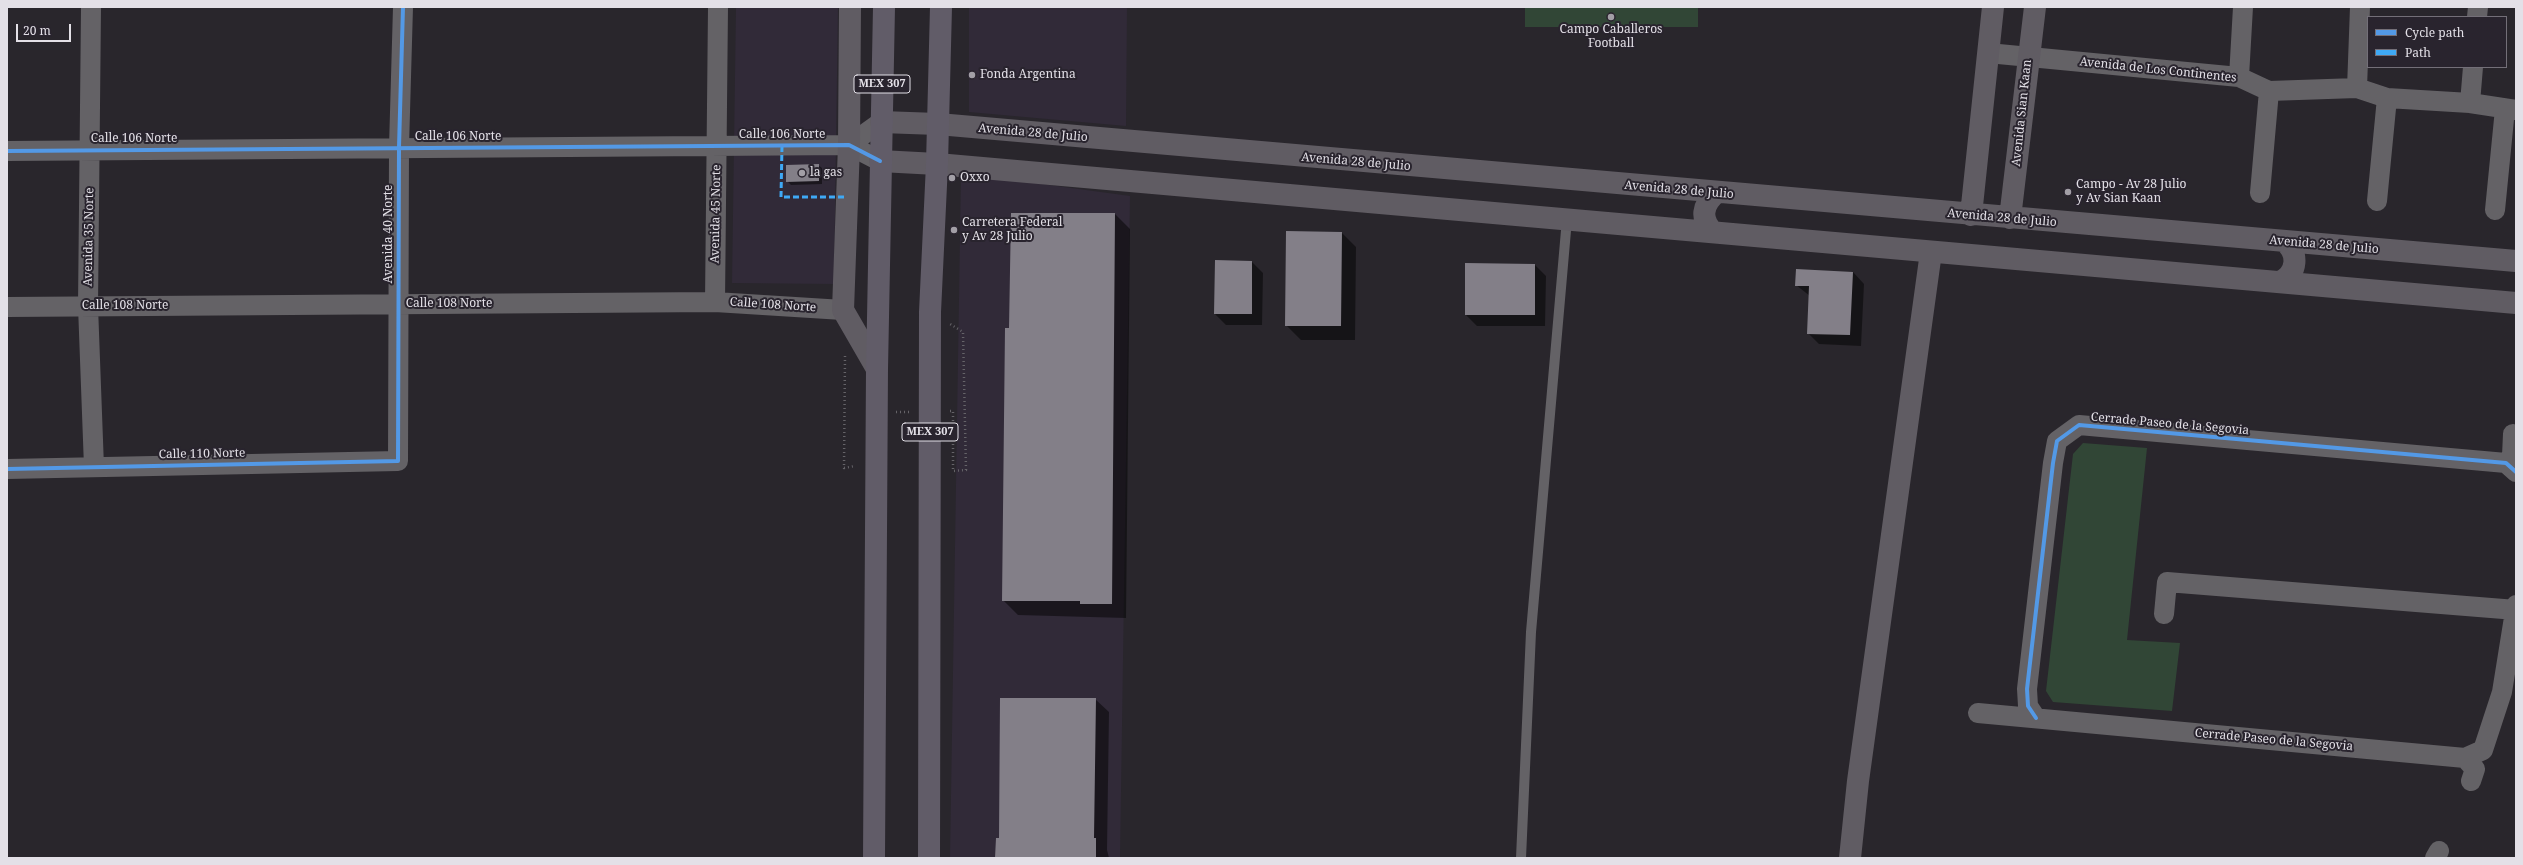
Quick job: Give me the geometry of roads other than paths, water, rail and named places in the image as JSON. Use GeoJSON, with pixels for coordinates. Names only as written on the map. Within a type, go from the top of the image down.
{"type":"FeatureCollection","features":[{"type":"Feature","properties":{"kind":"highway","name":"MEX 307"},"geometry":{"type":"LineString","coordinates":[[874,858],[877,369],[884,7]]}},
{"type":"Feature","properties":{"kind":"highway","name":"MEX 307"},"geometry":{"type":"LineString","coordinates":[[929,858],[930,312],[937,164],[941,7]]}},
{"type":"Feature","properties":{"kind":"main road"},"geometry":{"type":"LineString","coordinates":[[850,7],[849,145],[843,310],[877,369]]}},
{"type":"Feature","properties":{"kind":"main road"},"geometry":{"type":"LineString","coordinates":[[1971,215],[1993,7]]}},
{"type":"Feature","properties":{"kind":"main road","name":"Avenida Sian Kaan"},"geometry":{"type":"LineString","coordinates":[[2010,218],[2035,7]]}},
{"type":"Feature","properties":{"kind":"main road","name":"Avenida 28 de Julio"},"geometry":{"type":"LineString","coordinates":[[881,122],[938,124],[1716,193],[2516,261]]}},
{"type":"Feature","properties":{"kind":"main road","name":"Calle 106 Norte"},"geometry":{"type":"LineString","coordinates":[[880,161],[937,164]]}},
{"type":"Feature","properties":{"kind":"main road"},"geometry":{"type":"LineString","coordinates":[[937,164],[1567,218],[1931,252],[2516,303]]}},
{"type":"Feature","properties":{"kind":"main road"},"geometry":{"type":"LineString","coordinates":[[1713,232],[1707,226],[1704,211],[1706,204],[1716,193]]}},
{"type":"Feature","properties":{"kind":"main road"},"geometry":{"type":"LineString","coordinates":[[2280,282],[2286,279],[2295,266],[2293,251],[2284,241]]}},
{"type":"Feature","properties":{"kind":"main road"},"geometry":{"type":"LineString","coordinates":[[1850,858],[1858,780],[1931,252]]}},
{"type":"Feature","properties":{"kind":"street","name":"Avenida 35 Norte"},"geometry":{"type":"LineString","coordinates":[[91,7],[88,306],[94,467]]}},
{"type":"Feature","properties":{"kind":"street","name":"Avenida 40 Norte"},"geometry":{"type":"LineString","coordinates":[[398,461],[400,304],[399,147],[403,7]]}},
{"type":"Feature","properties":{"kind":"street","name":"Avenida 45 Norte"},"geometry":{"type":"LineString","coordinates":[[715,302],[718,7]]}},
{"type":"Feature","properties":{"kind":"street"},"geometry":{"type":"LineString","coordinates":[[2239,76],[2243,7]]}},
{"type":"Feature","properties":{"kind":"street"},"geometry":{"type":"LineString","coordinates":[[2357,88],[2360,7]]}},
{"type":"Feature","properties":{"kind":"street","name":"Avenida de Los Continentes"},"geometry":{"type":"LineString","coordinates":[[1988,53],[2029,58],[2239,76],[2268,91],[2357,88],[2387,98],[2470,103],[2511,109]]}},
{"type":"Feature","properties":{"kind":"street"},"geometry":{"type":"LineString","coordinates":[[2470,103],[2473,68]]}},
{"type":"Feature","properties":{"kind":"street"},"geometry":{"type":"LineString","coordinates":[[2260,193],[2268,91]]}},
{"type":"Feature","properties":{"kind":"street"},"geometry":{"type":"LineString","coordinates":[[2377,201],[2387,98]]}},
{"type":"Feature","properties":{"kind":"street"},"geometry":{"type":"LineString","coordinates":[[2495,210],[2511,109]]}},
{"type":"Feature","properties":{"kind":"street"},"geometry":{"type":"LineString","coordinates":[[849,145],[881,122]]}},
{"type":"Feature","properties":{"kind":"street","name":"Calle 106 Norte"},"geometry":{"type":"LineString","coordinates":[[7,151],[90,149],[849,145],[880,161]]}},
{"type":"Feature","properties":{"kind":"street","name":"Calle 108 Norte"},"geometry":{"type":"LineString","coordinates":[[7,307],[715,302],[843,310]]}},
{"type":"Feature","properties":{"kind":"street","name":"Cerrade Paseo de la Segovia"},"geometry":{"type":"LineString","coordinates":[[2036,718],[2028,706],[2027,689],[2053,463],[2057,441],[2079,425],[2511,468],[2513,434]]}},
{"type":"Feature","properties":{"kind":"street","name":"Calle 110 Norte"},"geometry":{"type":"LineString","coordinates":[[7,469],[398,461]]}},
{"type":"Feature","properties":{"kind":"street"},"geometry":{"type":"LineString","coordinates":[[2164,614],[2167,582],[2516,610]]}},
{"type":"Feature","properties":{"kind":"street"},"geometry":{"type":"LineString","coordinates":[[2471,781],[2474,768],[2465,758],[2482,750],[2509,694],[2516,605]]}},
{"type":"Feature","properties":{"kind":"street","name":"Cerrade Paseo de la Segovia"},"geometry":{"type":"LineString","coordinates":[[1978,713],[2465,758]]}},
{"type":"Feature","properties":{"kind":"lane"},"geometry":{"type":"LineString","coordinates":[[1521,858],[1531,632],[1567,218]]}},
{"type":"Feature","properties":{"kind":"place","name":"Campo Caballeros Football"},"geometry":{"type":"Point","coordinates":[1611,17]}},
{"type":"Feature","properties":{"kind":"place","name":"Fonda Argentina"},"geometry":{"type":"Point","coordinates":[972,75]}},
{"type":"Feature","properties":{"kind":"place","name":"la gas"},"geometry":{"type":"Point","coordinates":[802,173]}},
{"type":"Feature","properties":{"kind":"place","name":"Oxxo"},"geometry":{"type":"Point","coordinates":[952,178]}},
{"type":"Feature","properties":{"kind":"place","name":"Campo - Av 28 Julio y Av Sian Kaan"},"geometry":{"type":"Point","coordinates":[2068,192]}},
{"type":"Feature","properties":{"kind":"place","name":"Carretera Federal y Av 28 Julio"},"geometry":{"type":"Point","coordinates":[954,230]}}]}
